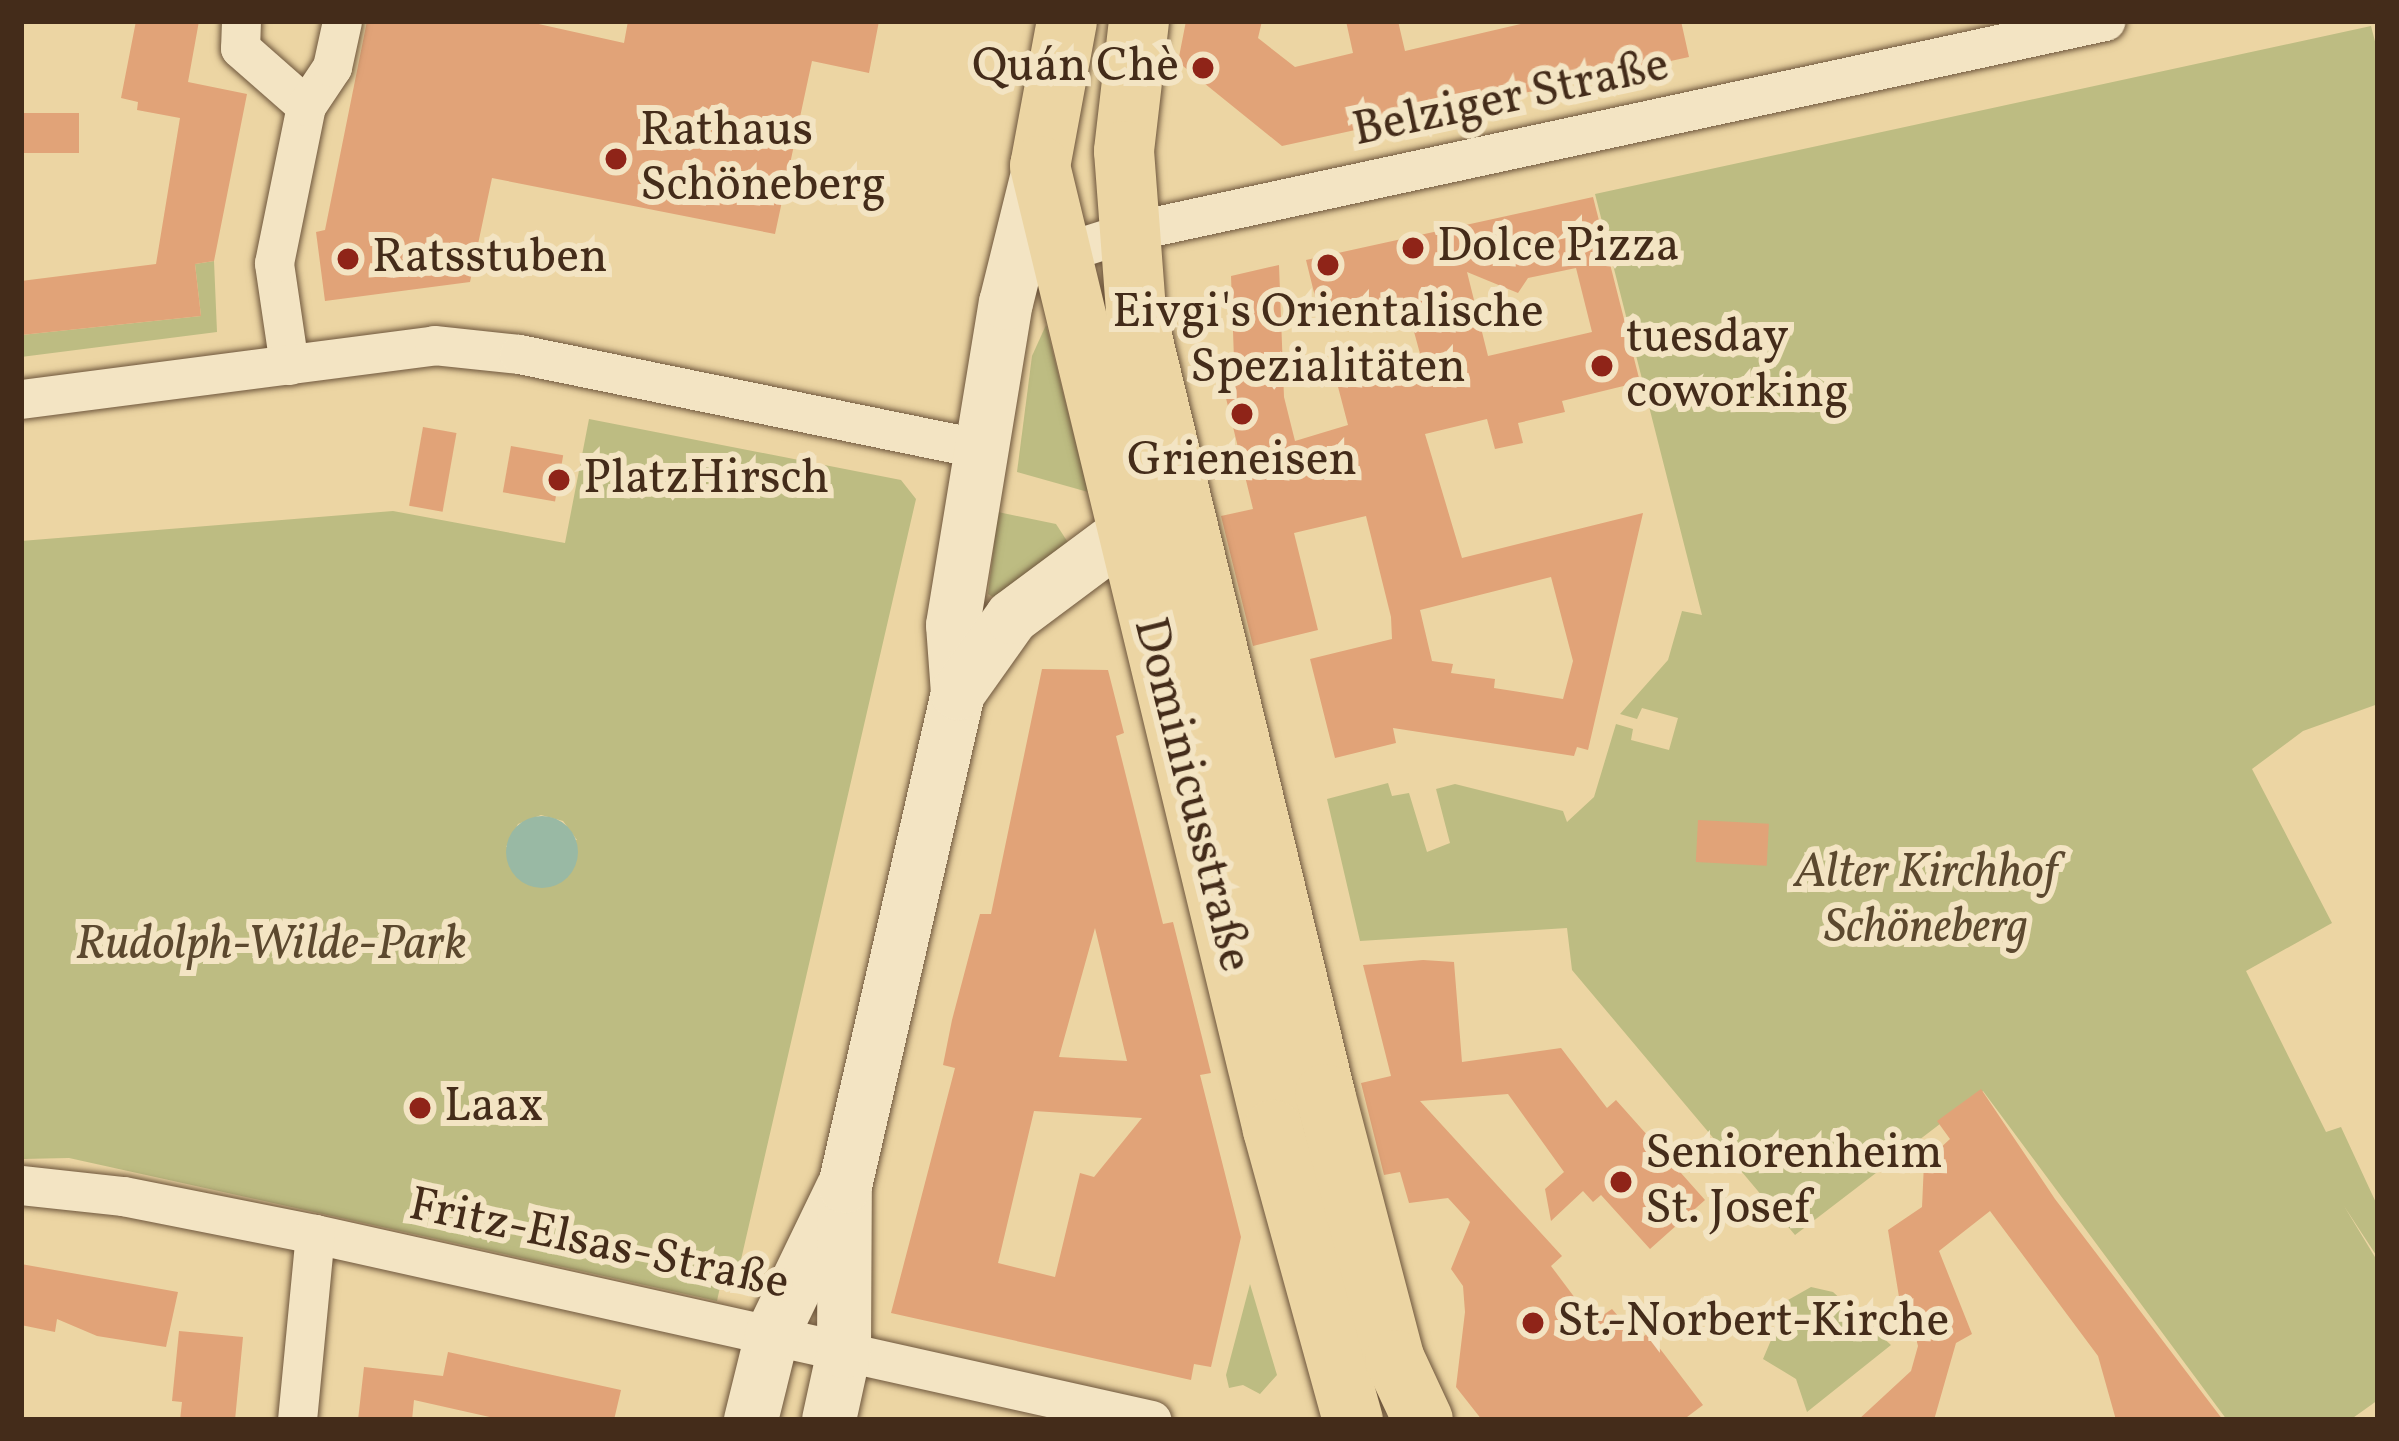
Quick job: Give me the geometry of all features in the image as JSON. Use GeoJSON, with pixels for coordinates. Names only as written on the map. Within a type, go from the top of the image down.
{"type":"FeatureCollection","features":[{"type":"Feature","properties":{"kind":"main road","name":"Dominicusstraße"},"geometry":{"type":"LineString","coordinates":[[1067,21],[1040,166],[1037,261],[1129,530],[1273,1130],[1353,1420]]}},
{"type":"Feature","properties":{"kind":"main road","name":"Dominicusstraße"},"geometry":{"type":"LineString","coordinates":[[1139,21],[1125,137],[1136,312],[1324,1094],[1395,1360],[1423,1420]]}},
{"type":"Feature","properties":{"kind":"street"},"geometry":{"type":"LineString","coordinates":[[241,21],[240,48],[306,106]]}},
{"type":"Feature","properties":{"kind":"street"},"geometry":{"type":"LineString","coordinates":[[289,365],[274,263],[306,106],[332,67],[342,21]]}},
{"type":"Feature","properties":{"kind":"street","name":"Belziger Straße"},"geometry":{"type":"LineString","coordinates":[[1037,261],[1128,232],[2105,21]]}},
{"type":"Feature","properties":{"kind":"street"},"geometry":{"type":"LineString","coordinates":[[751,1420],[772,1335],[844,1186],[958,693],[953,626],[983,449],[1037,261]]}},
{"type":"Feature","properties":{"kind":"street"},"geometry":{"type":"LineString","coordinates":[[21,399],[434,346],[519,354],[983,449]]}},
{"type":"Feature","properties":{"kind":"street"},"geometry":{"type":"LineString","coordinates":[[958,693],[1012,617],[1177,494]]}},
{"type":"Feature","properties":{"kind":"street","name":"Fritz-Elsas-Straße"},"geometry":{"type":"LineString","coordinates":[[21,1185],[123,1196],[315,1234],[1152,1420]]}},
{"type":"Feature","properties":{"kind":"street"},"geometry":{"type":"LineString","coordinates":[[829,1420],[844,1351],[844,1186]]}},
{"type":"Feature","properties":{"kind":"street"},"geometry":{"type":"LineString","coordinates":[[297,1420],[315,1234]]}},
{"type":"Feature","properties":{"kind":"green space","name":"Alter Kirchhof Schöneberg"},"geometry":{"type":"Polygon","coordinates":[[[2371,26],[2378,53],[2378,704],[2303,731],[2252,769],[2332,923],[2246,971],[2326,1132],[2341,1127],[2378,1207],[2378,1258],[2344,1206],[2378,1262],[2378,1400],[2350,1420],[2227,1420],[1983,1091],[1795,1235],[1572,970],[1567,928],[1360,941],[1327,799],[1388,783],[1392,796],[1409,793],[1427,852],[1450,843],[1436,789],[1455,784],[1563,811],[1567,822],[1594,797],[1616,724],[1633,729],[1631,740],[1669,750],[1678,718],[1642,708],[1637,719],[1620,714],[1668,660],[1682,611],[1702,615],[1595,194],[2371,26]]]}},
{"type":"Feature","properties":{"kind":"green space"},"geometry":{"type":"Polygon","coordinates":[[[214,261],[217,332],[21,357],[21,335],[201,316],[195,264],[214,261]]]}},
{"type":"Feature","properties":{"kind":"green space"},"geometry":{"type":"Polygon","coordinates":[[[1046,325],[1088,492],[1017,472],[1032,356],[1046,325]]]}},
{"type":"Feature","properties":{"kind":"green space","name":"Rudolph-Wilde-Park"},"geometry":{"type":"Polygon","coordinates":[[[589,419],[901,480],[916,499],[737,1277],[722,1278],[717,1301],[69,1158],[21,1159],[21,541],[393,511],[565,543],[589,419]],[[541,815],[518,824],[506,847],[577,840],[563,821],[541,815]]]}},
{"type":"Feature","properties":{"kind":"green space"},"geometry":{"type":"Polygon","coordinates":[[[998,512],[1056,524],[1069,544],[996,599],[988,594],[998,512]]]}},
{"type":"Feature","properties":{"kind":"green space"},"geometry":{"type":"Polygon","coordinates":[[[1250,1284],[1277,1375],[1260,1394],[1243,1385],[1229,1388],[1226,1375],[1250,1284]]]}},
{"type":"Feature","properties":{"kind":"green space"},"geometry":{"type":"Polygon","coordinates":[[[1811,1287],[1833,1292],[1891,1345],[1807,1412],[1796,1379],[1763,1359],[1788,1300],[1811,1287]]]}},
{"type":"Feature","properties":{"kind":"shaded area"},"geometry":{"type":"Polygon","coordinates":[[[542,816],[568,826],[578,852],[568,878],[542,888],[516,878],[506,852],[516,826],[542,816]]]}},
{"type":"Feature","properties":{"kind":"building"},"geometry":{"type":"Polygon","coordinates":[[[136,21],[199,21],[188,82],[247,94],[214,261],[195,264],[201,316],[21,335],[21,281],[156,264],[180,118],[137,110],[138,102],[121,98],[136,21]]]}},
{"type":"Feature","properties":{"kind":"building","name":"Rathaus Schöneberg"},"geometry":{"type":"Polygon","coordinates":[[[367,21],[525,21],[624,43],[628,21],[879,21],[869,73],[812,61],[775,234],[492,178],[470,282],[325,301],[316,232],[325,230],[367,21]]]}},
{"type":"Feature","properties":{"kind":"building"},"geometry":{"type":"Polygon","coordinates":[[[1186,21],[1262,21],[1258,38],[1295,67],[1353,53],[1346,21],[1398,21],[1405,51],[1533,21],[1681,21],[1689,57],[1282,146],[1178,62],[1186,21]]]}},
{"type":"Feature","properties":{"kind":"building"},"geometry":{"type":"Polygon","coordinates":[[[21,113],[79,113],[79,153],[21,153],[21,113]]]}},
{"type":"Feature","properties":{"kind":"building"},"geometry":{"type":"Polygon","coordinates":[[[1593,197],[1640,382],[1562,401],[1565,412],[1518,423],[1523,443],[1495,449],[1487,419],[1425,434],[1462,558],[1643,513],[1588,750],[1577,747],[1574,756],[1393,728],[1396,743],[1335,758],[1310,659],[1392,639],[1366,516],[1294,533],[1318,630],[1253,646],[1221,516],[1253,509],[1224,390],[1235,387],[1231,276],[1279,265],[1284,397],[1295,441],[1348,425],[1337,383],[1422,361],[1407,306],[1353,318],[1350,306],[1319,313],[1306,260],[1593,197]],[[1576,268],[1528,278],[1518,293],[1467,272],[1488,356],[1592,332],[1576,268]],[[1551,577],[1420,610],[1432,661],[1453,664],[1451,673],[1495,679],[1494,688],[1563,699],[1573,661],[1551,577]]]}},
{"type":"Feature","properties":{"kind":"building"},"geometry":{"type":"Polygon","coordinates":[[[423,427],[456,433],[443,512],[409,506],[423,427]]]}},
{"type":"Feature","properties":{"kind":"building"},"geometry":{"type":"Polygon","coordinates":[[[511,446],[563,455],[555,501],[503,492],[511,446]]]}},
{"type":"Feature","properties":{"kind":"building"},"geometry":{"type":"Polygon","coordinates":[[[1042,669],[1108,670],[1124,733],[1116,736],[1163,924],[1173,922],[1211,1073],[1200,1075],[1241,1237],[1211,1367],[1194,1364],[1191,1380],[891,1313],[955,1068],[943,1065],[952,1020],[980,914],[991,914],[1042,669]],[[1095,928],[1059,1057],[1127,1061],[1095,928]],[[1034,1111],[998,1263],[1055,1277],[1080,1173],[1094,1177],[1142,1118],[1034,1111]]]}},
{"type":"Feature","properties":{"kind":"building"},"geometry":{"type":"Polygon","coordinates":[[[1698,820],[1769,824],[1767,866],[1696,862],[1698,820]]]}},
{"type":"Feature","properties":{"kind":"building"},"geometry":{"type":"Polygon","coordinates":[[[1454,962],[1462,1062],[1561,1048],[1607,1108],[1616,1100],[1705,1200],[1650,1249],[1601,1195],[1593,1202],[1583,1191],[1551,1221],[1545,1189],[1564,1172],[1508,1094],[1420,1101],[1562,1256],[1551,1266],[1593,1322],[1612,1309],[1639,1340],[1648,1333],[1703,1405],[1683,1420],[1482,1420],[1456,1387],[1465,1312],[1463,1286],[1451,1269],[1470,1222],[1448,1198],[1409,1203],[1400,1172],[1384,1175],[1361,1083],[1391,1076],[1363,965],[1454,962]]]}},
{"type":"Feature","properties":{"kind":"building"},"geometry":{"type":"Polygon","coordinates":[[[1981,1089],[2055,1199],[2223,1420],[2116,1420],[2098,1356],[1990,1211],[1939,1251],[1972,1334],[1956,1343],[1934,1420],[1858,1420],[1911,1371],[1918,1346],[1909,1312],[1901,1309],[1888,1230],[1922,1207],[1924,1163],[1950,1139],[1937,1121],[1981,1089]]]}},
{"type":"Feature","properties":{"kind":"building"},"geometry":{"type":"Polygon","coordinates":[[[21,1264],[178,1292],[166,1347],[97,1336],[57,1319],[55,1332],[21,1325],[21,1264]]]}},
{"type":"Feature","properties":{"kind":"building"},"geometry":{"type":"Polygon","coordinates":[[[179,1331],[243,1337],[235,1420],[180,1420],[182,1402],[172,1401],[179,1331]]]}},
{"type":"Feature","properties":{"kind":"building"},"geometry":{"type":"Polygon","coordinates":[[[448,1352],[621,1390],[614,1420],[503,1420],[414,1400],[412,1420],[358,1420],[364,1367],[443,1376],[448,1352]]]}},
{"type":"Feature","properties":{"kind":"place","name":"Quán Chè"},"geometry":{"type":"Point","coordinates":[1203,68]}},
{"type":"Feature","properties":{"kind":"place","name":"Rathaus Schöneberg"},"geometry":{"type":"Point","coordinates":[616,159]}},
{"type":"Feature","properties":{"kind":"place","name":"Dolce Pizza"},"geometry":{"type":"Point","coordinates":[1413,248]}},
{"type":"Feature","properties":{"kind":"place","name":"Ratsstuben"},"geometry":{"type":"Point","coordinates":[348,259]}},
{"type":"Feature","properties":{"kind":"place","name":"Eivgi's Orientalische Spezialitäten"},"geometry":{"type":"Point","coordinates":[1328,265]}},
{"type":"Feature","properties":{"kind":"place","name":"tuesday coworking"},"geometry":{"type":"Point","coordinates":[1602,366]}},
{"type":"Feature","properties":{"kind":"place","name":"Grieneisen"},"geometry":{"type":"Point","coordinates":[1242,414]}},
{"type":"Feature","properties":{"kind":"place","name":"PlatzHirsch"},"geometry":{"type":"Point","coordinates":[559,480]}},
{"type":"Feature","properties":{"kind":"place","name":"Laax"},"geometry":{"type":"Point","coordinates":[420,1108]}},
{"type":"Feature","properties":{"kind":"place","name":"Seniorenheim St. Josef"},"geometry":{"type":"Point","coordinates":[1621,1182]}},
{"type":"Feature","properties":{"kind":"place","name":"St.-Norbert-Kirche"},"geometry":{"type":"Point","coordinates":[1533,1323]}}]}
